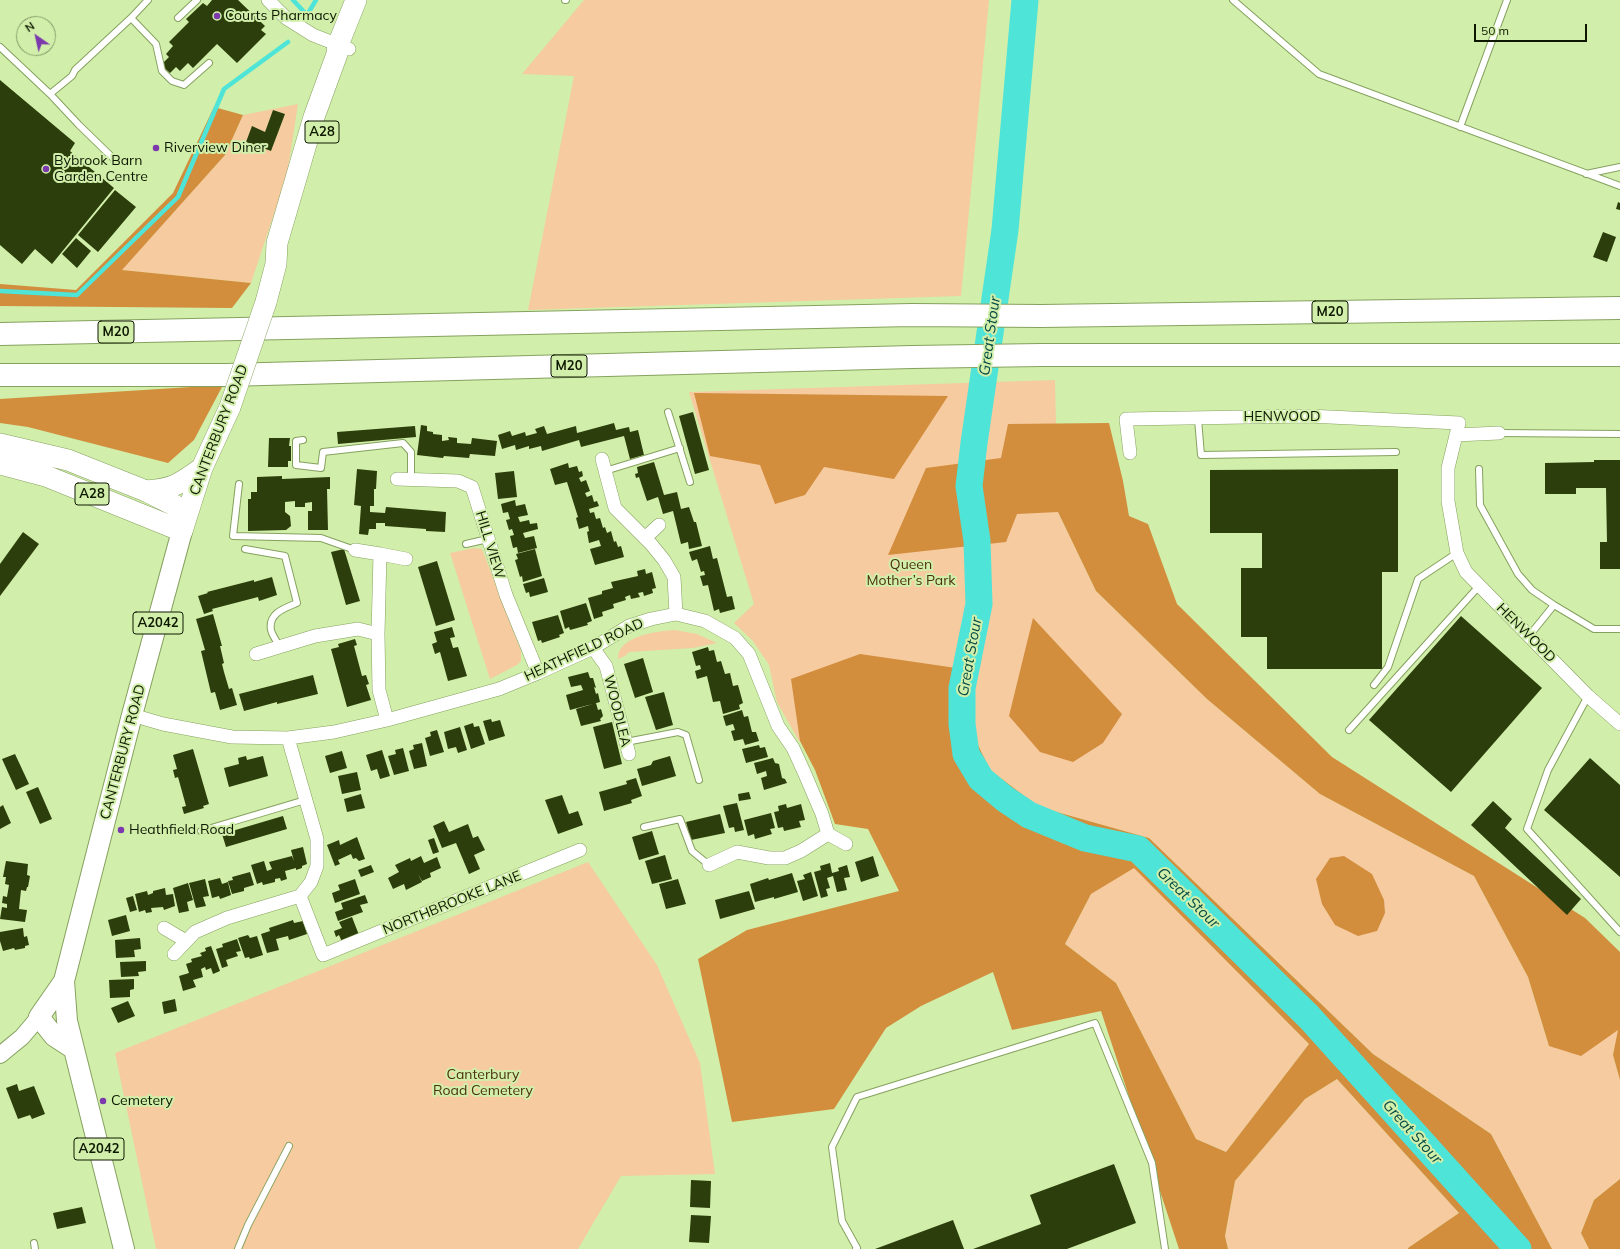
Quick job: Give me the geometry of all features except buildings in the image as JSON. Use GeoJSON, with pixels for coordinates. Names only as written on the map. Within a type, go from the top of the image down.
{"type":"FeatureCollection","features":[{"type":"Feature","properties":{"kind":"highway","name":"CANTERBURY ROAD"},"geometry":{"type":"LineString","coordinates":[[344,47],[356,0]]}},
{"type":"Feature","properties":{"kind":"highway","name":"CANTERBURY ROAD"},"geometry":{"type":"LineString","coordinates":[[185,522],[202,468],[230,407],[266,302],[276,264],[277,243],[314,118],[336,54],[344,47],[370,0]]}},
{"type":"Feature","properties":{"kind":"highway","name":"M20"},"geometry":{"type":"LineString","coordinates":[[0,334],[912,315],[1041,316],[1620,308]]}},
{"type":"Feature","properties":{"kind":"highway","name":"M20"},"geometry":{"type":"LineString","coordinates":[[0,375],[226,375],[1041,355],[1620,355]]}},
{"type":"Feature","properties":{"kind":"highway","name":"A28"},"geometry":{"type":"LineString","coordinates":[[0,444],[68,460],[146,490],[185,522]]}},
{"type":"Feature","properties":{"kind":"highway","name":"A28"},"geometry":{"type":"LineString","coordinates":[[0,464],[46,476],[185,522]]}},
{"type":"Feature","properties":{"kind":"highway"},"geometry":{"type":"LineString","coordinates":[[146,490],[165,489],[182,482],[202,468]]}},
{"type":"Feature","properties":{"kind":"main road","name":"CANTERBURY ROAD"},"geometry":{"type":"LineString","coordinates":[[124,1249],[74,1049],[68,1022],[64,981],[132,715],[185,522]]}},
{"type":"Feature","properties":{"kind":"main road"},"geometry":{"type":"LineString","coordinates":[[64,981],[39,1017],[54,1036],[74,1049]]}},
{"type":"Feature","properties":{"kind":"street"},"geometry":{"type":"LineString","coordinates":[[268,0],[286,18],[313,35],[344,47]]}},
{"type":"Feature","properties":{"kind":"street","name":"HENWOOD"},"geometry":{"type":"LineString","coordinates":[[1130,453],[1126,419],[1308,416],[1459,423],[1448,468],[1448,501],[1456,553],[1466,572],[1588,696],[1620,724]]}},
{"type":"Feature","properties":{"kind":"street"},"geometry":{"type":"LineString","coordinates":[[1456,434],[1499,433]]}},
{"type":"Feature","properties":{"kind":"street"},"geometry":{"type":"LineString","coordinates":[[604,465],[615,508],[645,538],[664,560],[674,578],[676,614]]}},
{"type":"Feature","properties":{"kind":"street","name":"HILL VIEW"},"geometry":{"type":"LineString","coordinates":[[398,479],[458,481],[472,487],[506,594],[538,673]]}},
{"type":"Feature","properties":{"kind":"street"},"geometry":{"type":"LineString","coordinates":[[645,538],[660,525]]}},
{"type":"Feature","properties":{"kind":"street"},"geometry":{"type":"LineString","coordinates":[[355,550],[406,559]]}},
{"type":"Feature","properties":{"kind":"street"},"geometry":{"type":"LineString","coordinates":[[380,554],[378,634],[379,690],[386,720]]}},
{"type":"Feature","properties":{"kind":"street","name":"HEATHFIELD ROAD"},"geometry":{"type":"LineString","coordinates":[[132,715],[163,724],[232,736],[288,738],[334,732],[386,720],[499,689],[593,648],[629,626],[651,619],[676,614],[704,621],[735,638],[749,654],[778,726],[793,748],[804,772],[822,814],[828,834]]}},
{"type":"Feature","properties":{"kind":"street"},"geometry":{"type":"LineString","coordinates":[[256,654],[315,636],[358,629],[378,634]]}},
{"type":"Feature","properties":{"kind":"street","name":"WOODLEA"},"geometry":{"type":"LineString","coordinates":[[593,648],[606,666],[627,748]]}},
{"type":"Feature","properties":{"kind":"street"},"geometry":{"type":"LineString","coordinates":[[174,954],[195,932],[227,918],[300,896],[311,882],[318,866],[317,839],[288,738]]}},
{"type":"Feature","properties":{"kind":"street"},"geometry":{"type":"LineString","coordinates":[[709,865],[737,852],[770,858],[785,858],[801,851],[828,834],[846,844]]}},
{"type":"Feature","properties":{"kind":"street","name":"NORTHBROOKE LANE"},"geometry":{"type":"LineString","coordinates":[[300,896],[323,955],[580,850]]}},
{"type":"Feature","properties":{"kind":"street"},"geometry":{"type":"LineString","coordinates":[[164,928],[186,941]]}},
{"type":"Feature","properties":{"kind":"street"},"geometry":{"type":"LineString","coordinates":[[0,1055],[22,1037],[39,1017]]}},
{"type":"Feature","properties":{"kind":"lane"},"geometry":{"type":"LineString","coordinates":[[50,94],[72,76],[75,70],[131,18],[148,0]]}},
{"type":"Feature","properties":{"kind":"lane"},"geometry":{"type":"LineString","coordinates":[[178,18],[197,0]]}},
{"type":"Feature","properties":{"kind":"lane"},"geometry":{"type":"LineString","coordinates":[[1233,0],[1319,74],[1620,186]]}},
{"type":"Feature","properties":{"kind":"lane"},"geometry":{"type":"LineString","coordinates":[[1460,127],[1507,0]]}},
{"type":"Feature","properties":{"kind":"lane"},"geometry":{"type":"LineString","coordinates":[[131,18],[156,44],[162,70],[172,81],[184,85],[209,63]]}},
{"type":"Feature","properties":{"kind":"lane"},"geometry":{"type":"LineString","coordinates":[[0,47],[50,94],[78,125],[116,160]]}},
{"type":"Feature","properties":{"kind":"lane"},"geometry":{"type":"LineString","coordinates":[[1586,174],[1620,167]]}},
{"type":"Feature","properties":{"kind":"lane"},"geometry":{"type":"LineString","coordinates":[[668,412],[690,482]]}},
{"type":"Feature","properties":{"kind":"lane"},"geometry":{"type":"LineString","coordinates":[[1198,419],[1201,455],[1396,452]]}},
{"type":"Feature","properties":{"kind":"lane"},"geometry":{"type":"LineString","coordinates":[[1499,433],[1620,434]]}},
{"type":"Feature","properties":{"kind":"lane"},"geometry":{"type":"LineString","coordinates":[[303,440],[296,441],[296,465],[321,468],[323,452],[403,443],[411,452],[412,480]]}},
{"type":"Feature","properties":{"kind":"lane"},"geometry":{"type":"LineString","coordinates":[[604,465],[680,448]]}},
{"type":"Feature","properties":{"kind":"lane"},"geometry":{"type":"LineString","coordinates":[[1479,469],[1480,505],[1518,574],[1532,590],[1594,629],[1620,629]]}},
{"type":"Feature","properties":{"kind":"lane"},"geometry":{"type":"LineString","coordinates":[[239,484],[233,536],[322,538],[355,550]]}},
{"type":"Feature","properties":{"kind":"lane"},"geometry":{"type":"LineString","coordinates":[[466,544],[488,539]]}},
{"type":"Feature","properties":{"kind":"lane"},"geometry":{"type":"LineString","coordinates":[[245,549],[285,556],[297,602],[277,612],[272,619],[271,630],[280,647]]}},
{"type":"Feature","properties":{"kind":"lane"},"geometry":{"type":"LineString","coordinates":[[1374,685],[1388,667],[1418,579],[1456,553]]}},
{"type":"Feature","properties":{"kind":"lane"},"geometry":{"type":"LineString","coordinates":[[1349,730],[1480,585]]}},
{"type":"Feature","properties":{"kind":"lane"},"geometry":{"type":"LineString","coordinates":[[1529,636],[1554,605]]}},
{"type":"Feature","properties":{"kind":"lane"},"geometry":{"type":"LineString","coordinates":[[1588,696],[1548,770],[1527,829],[1620,932]]}},
{"type":"Feature","properties":{"kind":"lane"},"geometry":{"type":"LineString","coordinates":[[627,748],[678,732],[686,735],[699,780]]}},
{"type":"Feature","properties":{"kind":"lane"},"geometry":{"type":"LineString","coordinates":[[201,831],[305,800]]}},
{"type":"Feature","properties":{"kind":"lane"},"geometry":{"type":"LineString","coordinates":[[644,827],[680,819],[692,851],[709,865]]}},
{"type":"Feature","properties":{"kind":"lane"},"geometry":{"type":"LineString","coordinates":[[857,1249],[842,1221],[832,1147],[857,1097],[1096,1024],[1152,1163],[1165,1249]]}},
{"type":"Feature","properties":{"kind":"lane"},"geometry":{"type":"LineString","coordinates":[[238,1249],[248,1225],[289,1146]]}},
{"type":"Feature","properties":{"kind":"green space"},"geometry":{"type":"Polygon","coordinates":[[[584,0],[989,0],[961,296],[528,310],[574,76],[522,74],[584,0]]]}},
{"type":"Feature","properties":{"kind":"green space"},"geometry":{"type":"Polygon","coordinates":[[[298,104],[287,175],[251,283],[121,270],[225,155],[243,115],[298,104]],[[273,110],[265,132],[252,127],[246,142],[271,151],[285,114],[273,110]]]}},
{"type":"Feature","properties":{"kind":"green space","name":"Queen Mother’s Park"},"geometry":{"type":"Polygon","coordinates":[[[1055,380],[1058,512],[1096,591],[1207,699],[1320,794],[1474,876],[1528,977],[1549,1046],[1619,1029],[1613,1055],[1620,1080],[1620,1179],[1594,1200],[1581,1233],[1589,1249],[1552,1249],[1491,1134],[1373,1054],[1149,838],[1039,807],[990,770],[968,724],[841,752],[799,741],[777,702],[769,665],[753,641],[734,623],[754,604],[689,392],[1055,380]]]}},
{"type":"Feature","properties":{"kind":"green space"},"geometry":{"type":"Polygon","coordinates":[[[474,548],[482,549],[521,651],[521,661],[517,665],[490,679],[450,553],[474,548]]]}},
{"type":"Feature","properties":{"kind":"green space"},"geometry":{"type":"Polygon","coordinates":[[[675,630],[697,634],[717,643],[693,648],[629,652],[625,656],[618,659],[619,651],[631,640],[640,636],[675,630]]]}},
{"type":"Feature","properties":{"kind":"green space","name":"Canterbury Road Cemetery"},"geometry":{"type":"Polygon","coordinates":[[[588,862],[657,965],[700,1063],[715,1174],[621,1176],[578,1249],[156,1249],[115,1053],[588,862]]]}},
{"type":"Feature","properties":{"kind":"green space"},"geometry":{"type":"Polygon","coordinates":[[[1134,867],[1309,1044],[1226,1152],[1196,1139],[1116,983],[1065,944],[1091,894],[1134,867]]]}},
{"type":"Feature","properties":{"kind":"green space"},"geometry":{"type":"Polygon","coordinates":[[[1337,1079],[1459,1213],[1408,1249],[1228,1249],[1225,1236],[1235,1181],[1305,1099],[1337,1079]]]}},
{"type":"Feature","properties":{"kind":"shaded area"},"geometry":{"type":"Polygon","coordinates":[[[214,107],[243,115],[225,155],[122,270],[251,283],[232,308],[0,306],[0,284],[76,290],[173,193],[214,107]]]}},
{"type":"Feature","properties":{"kind":"shaded area"},"geometry":{"type":"Polygon","coordinates":[[[223,385],[194,440],[168,463],[28,427],[0,423],[0,399],[223,385]]]}},
{"type":"Feature","properties":{"kind":"shaded area"},"geometry":{"type":"Polygon","coordinates":[[[694,393],[948,396],[894,479],[824,467],[805,495],[775,504],[760,465],[710,456],[694,393]]]}},
{"type":"Feature","properties":{"kind":"shaded area"},"geometry":{"type":"Polygon","coordinates":[[[1109,423],[1123,481],[1129,516],[1148,524],[1177,604],[1332,757],[1585,918],[1620,952],[1620,1080],[1613,1055],[1618,1030],[1581,1056],[1549,1046],[1528,977],[1474,876],[1320,794],[1207,699],[1096,591],[1058,512],[1017,514],[1006,542],[888,555],[926,468],[1001,458],[1008,424],[1109,423]]]}},
{"type":"Feature","properties":{"kind":"shaded area"},"geometry":{"type":"Polygon","coordinates":[[[1033,618],[1122,714],[1103,743],[1073,762],[1040,752],[1009,716],[1033,618]]]}},
{"type":"Feature","properties":{"kind":"shaded area"},"geometry":{"type":"Polygon","coordinates":[[[860,654],[956,668],[968,724],[990,770],[1039,807],[1149,838],[1373,1054],[1491,1134],[1552,1249],[1408,1249],[1459,1213],[1337,1079],[1305,1099],[1235,1181],[1225,1236],[1228,1249],[1179,1249],[1101,1011],[1012,1030],[993,972],[921,1006],[886,1028],[834,1109],[732,1122],[698,959],[747,930],[899,891],[868,829],[835,824],[815,770],[800,741],[791,679],[860,654]],[[1134,868],[1091,894],[1065,944],[1116,983],[1196,1139],[1226,1152],[1309,1044],[1134,868]]]}},
{"type":"Feature","properties":{"kind":"shaded area"},"geometry":{"type":"Polygon","coordinates":[[[1344,856],[1372,874],[1384,900],[1385,913],[1377,931],[1358,936],[1335,925],[1322,904],[1316,879],[1330,858],[1344,856]]]}},
{"type":"Feature","properties":{"kind":"shaded area"},"geometry":{"type":"Polygon","coordinates":[[[1620,1179],[1620,1249],[1589,1249],[1581,1233],[1594,1200],[1620,1179]]]}},
{"type":"Feature","properties":{"kind":"waterway"},"geometry":{"type":"LineString","coordinates":[[293,0],[307,15],[316,0]]}},
{"type":"Feature","properties":{"kind":"waterway","name":"Great Stour"},"geometry":{"type":"LineString","coordinates":[[1025,0],[1005,230],[969,486],[977,541],[979,604],[962,688],[962,724],[966,754],[981,779],[1005,799],[1029,815],[1085,838],[1138,849],[1309,1017],[1518,1249]]}},
{"type":"Feature","properties":{"kind":"waterway"},"geometry":{"type":"LineString","coordinates":[[0,291],[77,295],[178,197],[224,89],[288,42]]}},
{"type":"Feature","properties":{"kind":"place","name":"Courts Pharmacy"},"geometry":{"type":"Point","coordinates":[217,16]}},
{"type":"Feature","properties":{"kind":"place","name":"Riverview Diner"},"geometry":{"type":"Point","coordinates":[156,148]}},
{"type":"Feature","properties":{"kind":"place","name":"Bybrook Barn Garden Centre"},"geometry":{"type":"Point","coordinates":[46,169]}},
{"type":"Feature","properties":{"kind":"place","name":"Heathfield Road"},"geometry":{"type":"Point","coordinates":[121,830]}},
{"type":"Feature","properties":{"kind":"place","name":"Cemetery"},"geometry":{"type":"Point","coordinates":[103,1101]}}]}
